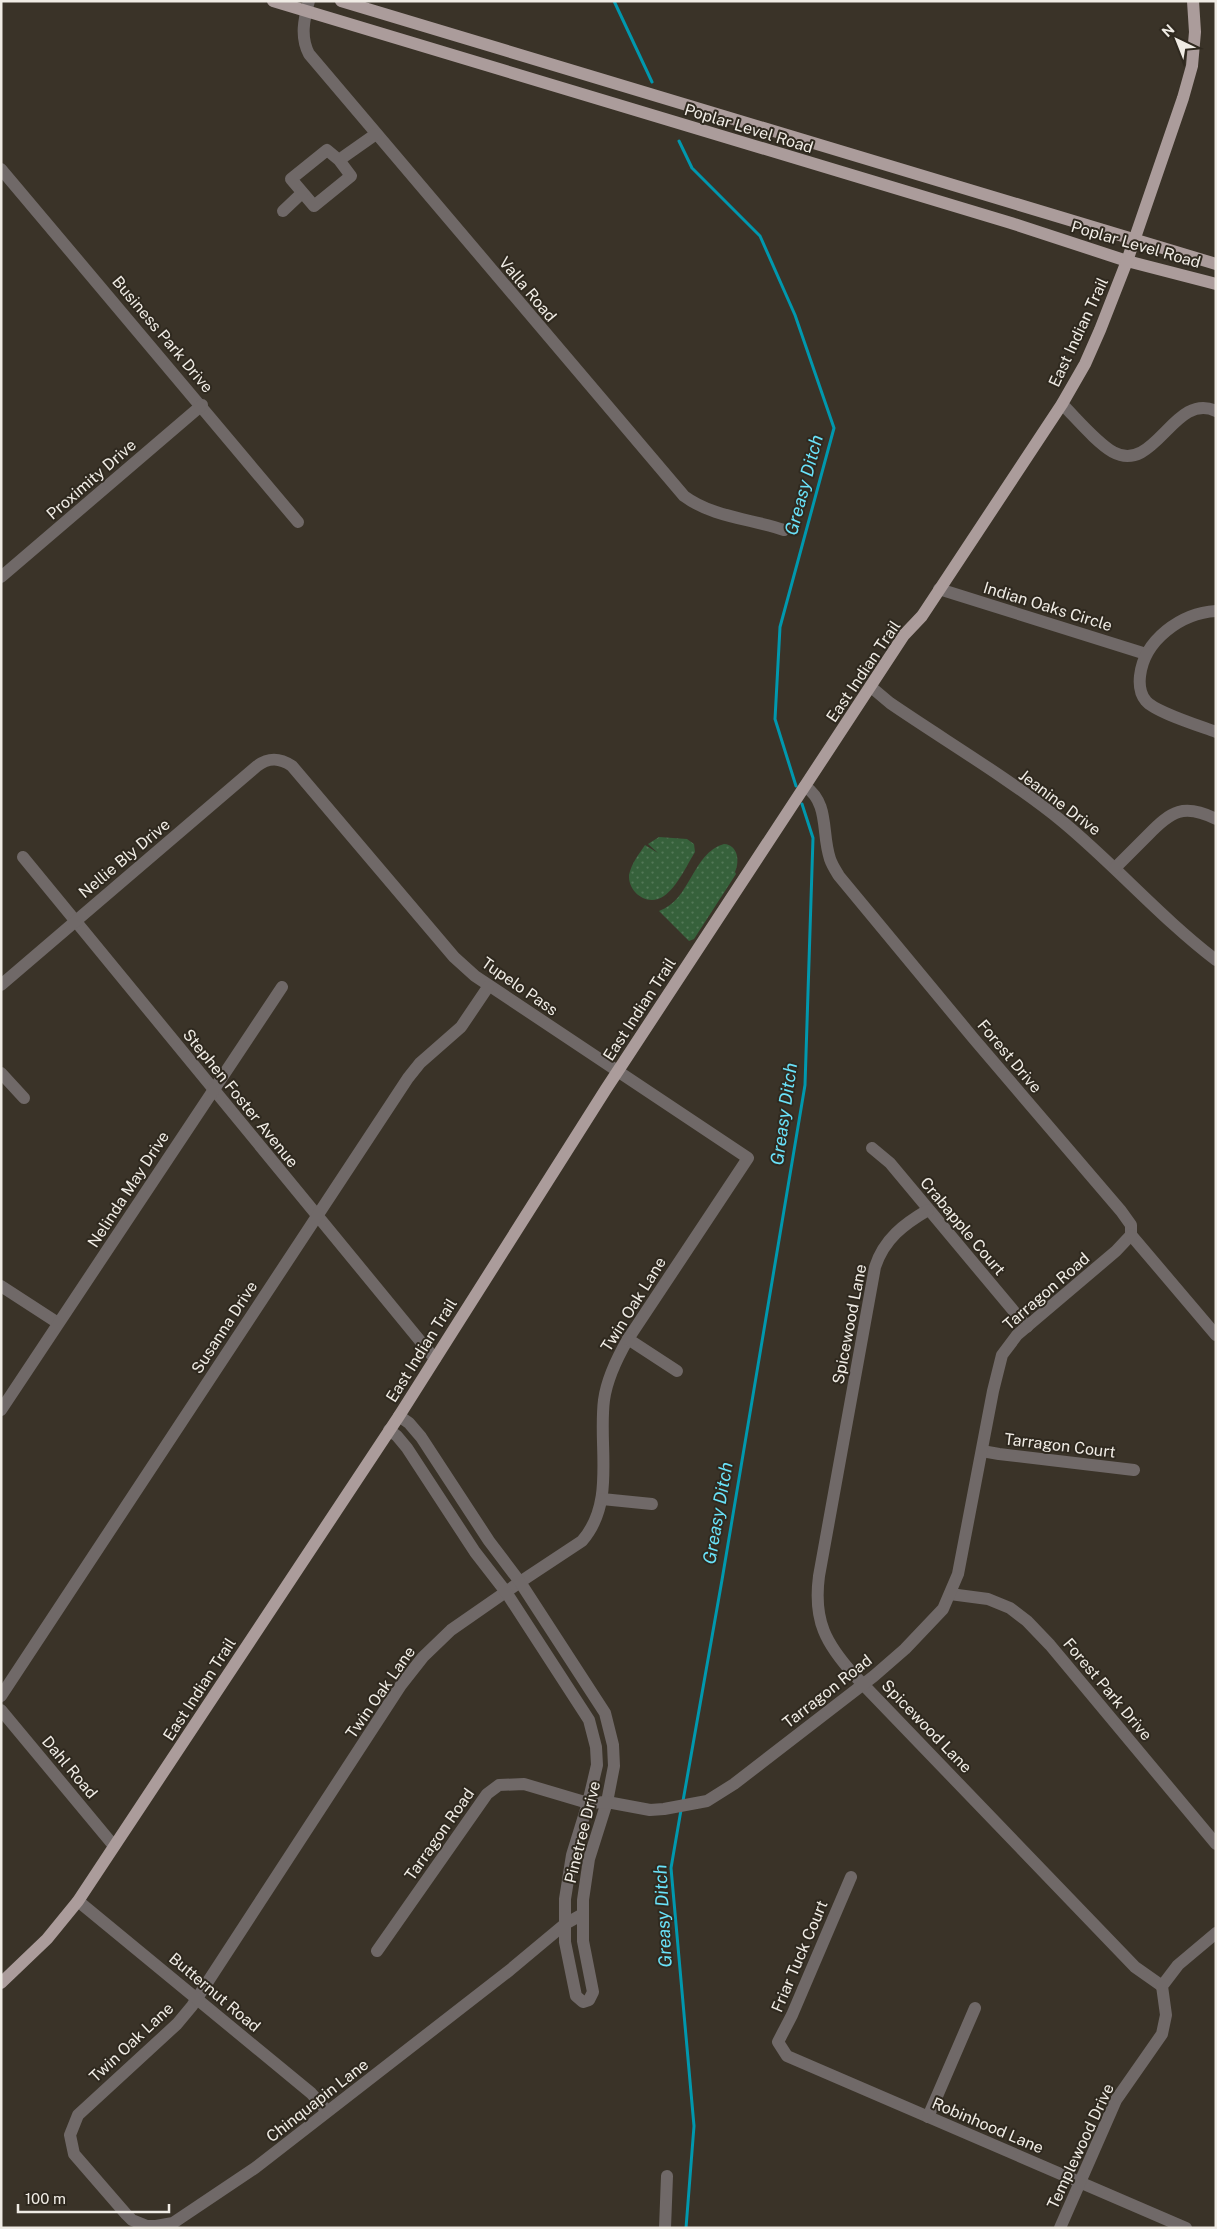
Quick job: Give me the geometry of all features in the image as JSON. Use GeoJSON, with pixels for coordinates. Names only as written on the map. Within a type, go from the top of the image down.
{"type":"FeatureCollection","features":[{"type":"Feature","properties":{"kind":"main road","name":"Poplar Level Road"},"geometry":{"type":"LineString","coordinates":[[273,1],[308,7],[1011,223],[1127,261],[1216,284]]}},
{"type":"Feature","properties":{"kind":"main road","name":"Poplar Level Road"},"geometry":{"type":"LineString","coordinates":[[341,1],[1216,264]]}},
{"type":"Feature","properties":{"kind":"main road","name":"East Indian Trail"},"geometry":{"type":"LineString","coordinates":[[1,1983],[47,1939],[78,1901],[399,1416],[618,1072],[904,635],[922,616],[1062,404],[1085,364],[1127,261],[1172,132],[1192,66],[1195,32],[1193,1]]}},
{"type":"Feature","properties":{"kind":"street","name":"Valla Road"},"geometry":{"type":"LineString","coordinates":[[308,7],[304,40],[309,54],[684,496],[696,503],[732,516],[784,530]]}},
{"type":"Feature","properties":{"kind":"street"},"geometry":{"type":"LineString","coordinates":[[339,160],[376,134]]}},
{"type":"Feature","properties":{"kind":"street"},"geometry":{"type":"LineString","coordinates":[[327,150],[339,160],[351,176],[314,206],[302,193],[291,179],[327,150]]}},
{"type":"Feature","properties":{"kind":"street","name":"Business Park Drive"},"geometry":{"type":"LineString","coordinates":[[1,169],[202,405],[298,522]]}},
{"type":"Feature","properties":{"kind":"street"},"geometry":{"type":"LineString","coordinates":[[283,211],[302,193]]}},
{"type":"Feature","properties":{"kind":"street"},"geometry":{"type":"LineString","coordinates":[[1062,404],[1113,452],[1130,456],[1146,449],[1190,410],[1205,407],[1216,411]]}},
{"type":"Feature","properties":{"kind":"street","name":"Proximity Drive"},"geometry":{"type":"LineString","coordinates":[[1,577],[202,405]]}},
{"type":"Feature","properties":{"kind":"street","name":"Indian Oaks Circle"},"geometry":{"type":"LineString","coordinates":[[939,589],[1146,654]]}},
{"type":"Feature","properties":{"kind":"street"},"geometry":{"type":"LineString","coordinates":[[1216,611],[1199,614],[1177,624],[1158,638],[1146,654],[1139,681],[1141,693],[1146,701],[1166,713],[1216,732]]}},
{"type":"Feature","properties":{"kind":"street","name":"Jeanine Drive"},"geometry":{"type":"LineString","coordinates":[[870,687],[890,703],[1062,821],[1182,932],[1216,960]]}},
{"type":"Feature","properties":{"kind":"street","name":"Nellie Bly Drive"},"geometry":{"type":"LineString","coordinates":[[1,985],[257,766],[270,759]]}},
{"type":"Feature","properties":{"kind":"street","name":"Tupelo Pass"},"geometry":{"type":"LineString","coordinates":[[270,759],[277,759],[292,766],[454,957],[488,987],[748,1158]]}},
{"type":"Feature","properties":{"kind":"street","name":"Forest Drive"},"geometry":{"type":"LineString","coordinates":[[805,786],[814,793],[821,805],[830,858],[839,876],[974,1039],[1121,1211],[1131,1225],[1131,1235],[1216,1335]]}},
{"type":"Feature","properties":{"kind":"street"},"geometry":{"type":"LineString","coordinates":[[1115,868],[1162,820],[1173,813],[1197,810],[1216,819]]}},
{"type":"Feature","properties":{"kind":"street","name":"Stephen Foster Avenue"},"geometry":{"type":"LineString","coordinates":[[24,857],[435,1359]]}},
{"type":"Feature","properties":{"kind":"street","name":"Nelinda May Drive"},"geometry":{"type":"LineString","coordinates":[[1,1410],[282,987]]}},
{"type":"Feature","properties":{"kind":"street","name":"Susanna Drive"},"geometry":{"type":"LineString","coordinates":[[1,1696],[408,1078],[420,1063],[460,1027],[488,987]]}},
{"type":"Feature","properties":{"kind":"street"},"geometry":{"type":"LineString","coordinates":[[1,1073],[24,1098]]}},
{"type":"Feature","properties":{"kind":"street","name":"Crabapple Court"},"geometry":{"type":"LineString","coordinates":[[872,1148],[890,1163],[1027,1327]]}},
{"type":"Feature","properties":{"kind":"street","name":"Twin Oak Lane"},"geometry":{"type":"LineString","coordinates":[[72,2149],[70,2135],[78,2115],[177,2024],[196,1999],[401,1685],[423,1657],[442,1638],[520,1582],[582,1541],[594,1525],[602,1499],[604,1401],[616,1362],[628,1339],[748,1158]]}},
{"type":"Feature","properties":{"kind":"street","name":"Spicewood Lane"},"geometry":{"type":"LineString","coordinates":[[928,1210],[904,1225],[890,1237],[881,1251],[875,1267],[819,1576],[817,1602],[825,1635],[836,1655],[863,1684],[1135,1967],[1162,1986]]}},
{"type":"Feature","properties":{"kind":"street","name":"Tarragon Road"},"geometry":{"type":"LineString","coordinates":[[377,1952],[486,1794],[499,1785],[524,1784],[588,1803],[607,1802],[650,1810],[664,1810],[707,1801],[728,1788],[863,1684],[919,1636],[943,1609],[958,1574],[1000,1361],[1006,1349],[1027,1327],[1116,1251],[1131,1235]]}},
{"type":"Feature","properties":{"kind":"street"},"geometry":{"type":"LineString","coordinates":[[1,1286],[58,1323]]}},
{"type":"Feature","properties":{"kind":"street"},"geometry":{"type":"LineString","coordinates":[[628,1339],[677,1371]]}},
{"type":"Feature","properties":{"kind":"street","name":"Pinetree Drive"},"geometry":{"type":"LineString","coordinates":[[389,1430],[407,1448],[475,1552],[506,1592],[589,1720],[596,1747],[597,1765],[569,1869],[565,1899],[565,1942],[576,1996],[582,2002],[589,2000],[593,1992],[582,1941],[584,1886],[589,1859],[607,1802],[614,1766],[613,1744],[605,1713],[520,1582],[489,1541],[421,1437],[409,1423],[399,1416]]}},
{"type":"Feature","properties":{"kind":"street","name":"Tarragon Court"},"geometry":{"type":"LineString","coordinates":[[982,1451],[1134,1470]]}},
{"type":"Feature","properties":{"kind":"street"},"geometry":{"type":"LineString","coordinates":[[602,1499],[652,1504]]}},
{"type":"Feature","properties":{"kind":"street","name":"Forest Park Drive"},"geometry":{"type":"LineString","coordinates":[[950,1594],[1001,1603],[1027,1621],[1050,1645],[1216,1844]]}},
{"type":"Feature","properties":{"kind":"street","name":"Dahl Road"},"geometry":{"type":"LineString","coordinates":[[1,1710],[114,1846]]}},
{"type":"Feature","properties":{"kind":"street","name":"Friar Tuck Court"},"geometry":{"type":"LineString","coordinates":[[780,2048],[778,2042],[792,2015],[851,1877]]}},
{"type":"Feature","properties":{"kind":"street","name":"Butternut Road"},"geometry":{"type":"LineString","coordinates":[[78,1901],[311,2093],[327,2112]]}},
{"type":"Feature","properties":{"kind":"street","name":"Chinquapin Lane"},"geometry":{"type":"LineString","coordinates":[[72,2149],[80,2162],[132,2220],[147,2226],[164,2225],[187,2215],[255,2168],[495,1982],[566,1924],[583,1914]]}},
{"type":"Feature","properties":{"kind":"street"},"geometry":{"type":"LineString","coordinates":[[1162,1986],[1178,1965],[1216,1933]]}},
{"type":"Feature","properties":{"kind":"street","name":"Templewood Drive"},"geometry":{"type":"LineString","coordinates":[[1060,2228],[1116,2100],[1162,2034],[1166,2015],[1162,1986]]}},
{"type":"Feature","properties":{"kind":"street"},"geometry":{"type":"LineString","coordinates":[[928,2117],[975,2008]]}},
{"type":"Feature","properties":{"kind":"street","name":"Robinhood Lane"},"geometry":{"type":"LineString","coordinates":[[780,2048],[787,2056],[804,2064],[1186,2228]]}},
{"type":"Feature","properties":{"kind":"street"},"geometry":{"type":"LineString","coordinates":[[665,2228],[667,2176]]}},
{"type":"Feature","properties":{"kind":"green space"},"geometry":{"type":"Polygon","coordinates":[[[659,837],[687,839],[694,844],[695,852],[669,892],[658,899],[652,900],[646,899],[635,892],[629,875],[633,863],[645,845],[658,853],[648,844],[659,837]]]}},
{"type":"Feature","properties":{"kind":"green space"},"geometry":{"type":"Polygon","coordinates":[[[724,844],[732,847],[737,854],[736,874],[694,939],[689,941],[659,911],[670,905],[678,897],[705,857],[713,849],[724,844]]]}},
{"type":"Feature","properties":{"kind":"waterway","name":"Greasy Ditch"},"geometry":{"type":"LineString","coordinates":[[614,1],[652,82]]}},
{"type":"Feature","properties":{"kind":"waterway","name":"Greasy Ditch"},"geometry":{"type":"LineString","coordinates":[[679,141],[692,168],[760,236],[795,315],[834,428],[780,627],[775,719],[796,786]]}},
{"type":"Feature","properties":{"kind":"waterway","name":"Greasy Ditch"},"geometry":{"type":"LineString","coordinates":[[683,1801],[805,1085],[813,838],[802,804]]}},
{"type":"Feature","properties":{"kind":"waterway","name":"Greasy Ditch"},"geometry":{"type":"LineString","coordinates":[[681,1810],[671,1868],[694,2126],[686,2228]]}}]}
